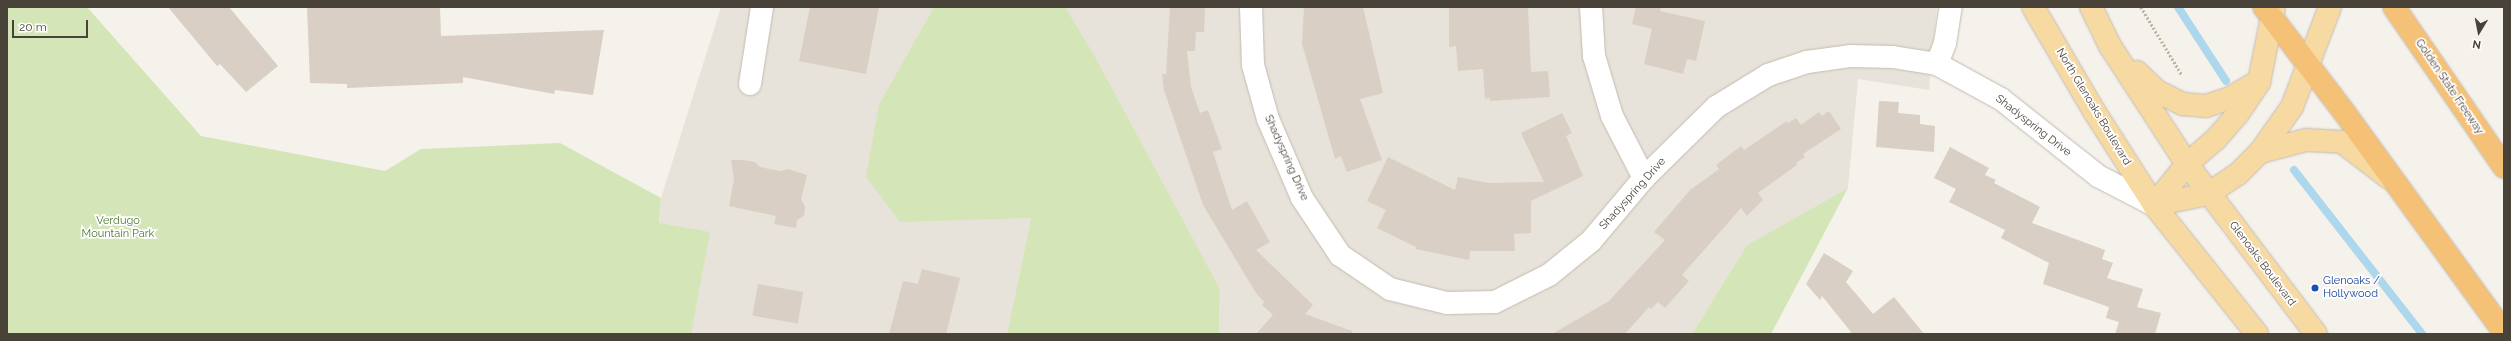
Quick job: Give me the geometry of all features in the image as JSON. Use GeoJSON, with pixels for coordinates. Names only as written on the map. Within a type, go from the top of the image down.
{"type":"FeatureCollection","features":[{"type":"Feature","properties":{"kind":"highway","name":"Golden State Freeway"},"geometry":{"type":"LineString","coordinates":[[2394,7],[2504,167]]}},
{"type":"Feature","properties":{"kind":"highway"},"geometry":{"type":"LineString","coordinates":[[2270,11],[2308,66],[2504,332]]}},
{"type":"Feature","properties":{"kind":"main road","name":"North Glenoaks Boulevard"},"geometry":{"type":"LineString","coordinates":[[2033,7],[2094,111],[2154,205]]}},
{"type":"Feature","properties":{"kind":"main road"},"geometry":{"type":"LineString","coordinates":[[2091,7],[2110,46],[2208,194]]}},
{"type":"Feature","properties":{"kind":"main road"},"geometry":{"type":"LineString","coordinates":[[2154,205],[2208,194],[2238,174],[2260,152],[2292,107],[2330,7]]}},
{"type":"Feature","properties":{"kind":"main road"},"geometry":{"type":"LineString","coordinates":[[2154,205],[2187,164],[2215,140],[2237,115],[2259,82],[2270,11]]}},
{"type":"Feature","properties":{"kind":"main road"},"geometry":{"type":"LineString","coordinates":[[2110,46],[2156,91],[2183,104],[2206,106],[2228,99],[2259,82]]}},
{"type":"Feature","properties":{"kind":"main road"},"geometry":{"type":"LineString","coordinates":[[2260,152],[2306,140],[2342,142],[2393,180]]}},
{"type":"Feature","properties":{"kind":"main road","name":"Glenoaks Boulevard"},"geometry":{"type":"LineString","coordinates":[[2208,194],[2316,334]]}},
{"type":"Feature","properties":{"kind":"main road"},"geometry":{"type":"LineString","coordinates":[[2154,205],[2257,334]]}},
{"type":"Feature","properties":{"kind":"street"},"geometry":{"type":"LineString","coordinates":[[750,84],[762,7]]}},
{"type":"Feature","properties":{"kind":"street","name":"Shadyspring Drive"},"geometry":{"type":"LineString","coordinates":[[1251,7],[1253,66],[1268,119],[1302,198],[1340,255],[1390,289],[1447,303],[1495,302],[1555,270],[1591,241],[1644,178],[1716,107],[1768,75],[1807,62],[1850,56],[1893,57],[1937,64],[2001,99],[2098,176],[2154,205]]}},
{"type":"Feature","properties":{"kind":"street"},"geometry":{"type":"LineString","coordinates":[[1591,7],[1594,56],[1612,116],[1644,178]]}},
{"type":"Feature","properties":{"kind":"street"},"geometry":{"type":"LineString","coordinates":[[1937,64],[1948,30],[1950,7]]}},
{"type":"Feature","properties":{"kind":"path"},"geometry":{"type":"LineString","coordinates":[[2141,7],[2184,79]]}},
{"type":"Feature","properties":{"kind":"shaded area"},"geometry":{"type":"Polygon","coordinates":[[[721,7],[934,7],[879,104],[900,221],[1031,218],[1007,334],[683,334],[652,314],[661,198],[721,7]]]}},
{"type":"Feature","properties":{"kind":"shaded area"},"geometry":{"type":"Polygon","coordinates":[[[1063,7],[1937,7],[1929,90],[1858,79],[1848,188],[1747,245],[1692,334],[1219,334],[1220,289],[1063,7]]]}},
{"type":"Feature","properties":{"kind":"green space","name":"Verdugo Mountain Park"},"geometry":{"type":"Polygon","coordinates":[[[7,7],[87,7],[201,136],[385,171],[421,149],[560,143],[661,198],[659,223],[710,232],[691,334],[7,334],[7,7]]]}},
{"type":"Feature","properties":{"kind":"green space"},"geometry":{"type":"Polygon","coordinates":[[[934,7],[1065,7],[1094,55],[1220,289],[1219,334],[1007,334],[1031,218],[900,222],[866,177],[879,104],[934,7]]]}},
{"type":"Feature","properties":{"kind":"green space"},"geometry":{"type":"Polygon","coordinates":[[[1848,188],[1771,334],[1692,334],[1747,245],[1848,188]]]}},
{"type":"Feature","properties":{"kind":"building"},"geometry":{"type":"Polygon","coordinates":[[[168,7],[229,7],[278,66],[246,92],[220,64],[217,66],[168,7]]]}},
{"type":"Feature","properties":{"kind":"building"},"geometry":{"type":"Polygon","coordinates":[[[307,7],[440,7],[441,36],[604,30],[593,95],[555,90],[554,94],[463,77],[463,83],[347,88],[347,84],[310,83],[307,7]]]}},
{"type":"Feature","properties":{"kind":"building"},"geometry":{"type":"Polygon","coordinates":[[[810,7],[879,7],[866,74],[799,61],[810,7]]]}},
{"type":"Feature","properties":{"kind":"building"},"geometry":{"type":"Polygon","coordinates":[[[1170,7],[1205,7],[1204,32],[1196,32],[1195,51],[1187,51],[1191,87],[1200,113],[1208,110],[1222,149],[1213,152],[1232,210],[1247,201],[1270,242],[1256,250],[1313,305],[1305,314],[1352,331],[1352,334],[1256,334],[1273,315],[1262,305],[1264,302],[1256,293],[1203,205],[1164,90],[1162,74],[1166,74],[1170,7]]]}},
{"type":"Feature","properties":{"kind":"building"},"geometry":{"type":"Polygon","coordinates":[[[1304,7],[1363,7],[1383,93],[1360,99],[1382,160],[1347,172],[1341,156],[1335,159],[1302,44],[1304,7]]]}},
{"type":"Feature","properties":{"kind":"building"},"geometry":{"type":"Polygon","coordinates":[[[1449,7],[1528,7],[1531,72],[1548,71],[1550,97],[1490,101],[1490,98],[1485,99],[1483,69],[1458,71],[1456,46],[1449,47],[1449,7]]]}},
{"type":"Feature","properties":{"kind":"building"},"geometry":{"type":"Polygon","coordinates":[[[1636,7],[1661,7],[1660,11],[1705,21],[1696,61],[1687,59],[1683,74],[1644,64],[1652,29],[1632,24],[1636,7]]]}},
{"type":"Feature","properties":{"kind":"building"},"geometry":{"type":"Polygon","coordinates":[[[1879,101],[1899,102],[1898,113],[1920,115],[1920,124],[1935,126],[1934,152],[1876,147],[1879,101]]]}},
{"type":"Feature","properties":{"kind":"building"},"geometry":{"type":"Polygon","coordinates":[[[1829,111],[1841,129],[1803,154],[1805,157],[1796,163],[1797,165],[1758,193],[1763,200],[1747,216],[1741,208],[1682,275],[1689,281],[1665,308],[1658,302],[1651,309],[1649,307],[1625,334],[1552,334],[1609,301],[1665,240],[1654,232],[1690,190],[1719,169],[1716,165],[1741,146],[1744,150],[1787,121],[1788,123],[1796,118],[1801,125],[1819,112],[1822,116],[1829,111]]]}},
{"type":"Feature","properties":{"kind":"building"},"geometry":{"type":"Polygon","coordinates":[[[1562,113],[1572,133],[1566,136],[1583,176],[1531,201],[1531,233],[1514,234],[1515,251],[1470,251],[1469,260],[1416,249],[1416,247],[1377,228],[1386,210],[1367,201],[1388,157],[1455,190],[1458,177],[1488,183],[1544,182],[1521,133],[1562,113]]]}},
{"type":"Feature","properties":{"kind":"building"},"geometry":{"type":"Polygon","coordinates":[[[1950,147],[1989,168],[1985,175],[1996,180],[1994,183],[2040,207],[2032,223],[2105,250],[2102,259],[2113,263],[2107,278],[2143,289],[2137,307],[2161,313],[2155,334],[2115,334],[2119,322],[2106,318],[2109,307],[2043,284],[2049,263],[2001,238],[2005,230],[1949,202],[1956,189],[1934,178],[1950,147]]]}},
{"type":"Feature","properties":{"kind":"building"},"geometry":{"type":"Polygon","coordinates":[[[731,160],[755,162],[760,167],[780,171],[788,169],[807,175],[801,199],[805,207],[804,216],[797,220],[796,228],[774,224],[776,216],[729,206],[734,179],[731,160]]]}},
{"type":"Feature","properties":{"kind":"building"},"geometry":{"type":"Polygon","coordinates":[[[1824,253],[1853,271],[1846,282],[1873,314],[1894,297],[1924,334],[1848,334],[1851,332],[1822,296],[1820,300],[1806,284],[1824,253]]]}},
{"type":"Feature","properties":{"kind":"building"},"geometry":{"type":"Polygon","coordinates":[[[922,269],[960,278],[946,334],[889,334],[903,281],[918,284],[922,269]]]}},
{"type":"Feature","properties":{"kind":"building"},"geometry":{"type":"Polygon","coordinates":[[[758,284],[803,292],[798,324],[752,316],[758,284]]]}},
{"type":"Feature","properties":{"kind":"waterway"},"geometry":{"type":"LineString","coordinates":[[2178,7],[2226,81]]}},
{"type":"Feature","properties":{"kind":"waterway"},"geometry":{"type":"LineString","coordinates":[[2294,170],[2422,334]]}},
{"type":"Feature","properties":{"kind":"place","name":"Glenoaks / Hollywood"},"geometry":{"type":"Point","coordinates":[2315,288]}}]}
